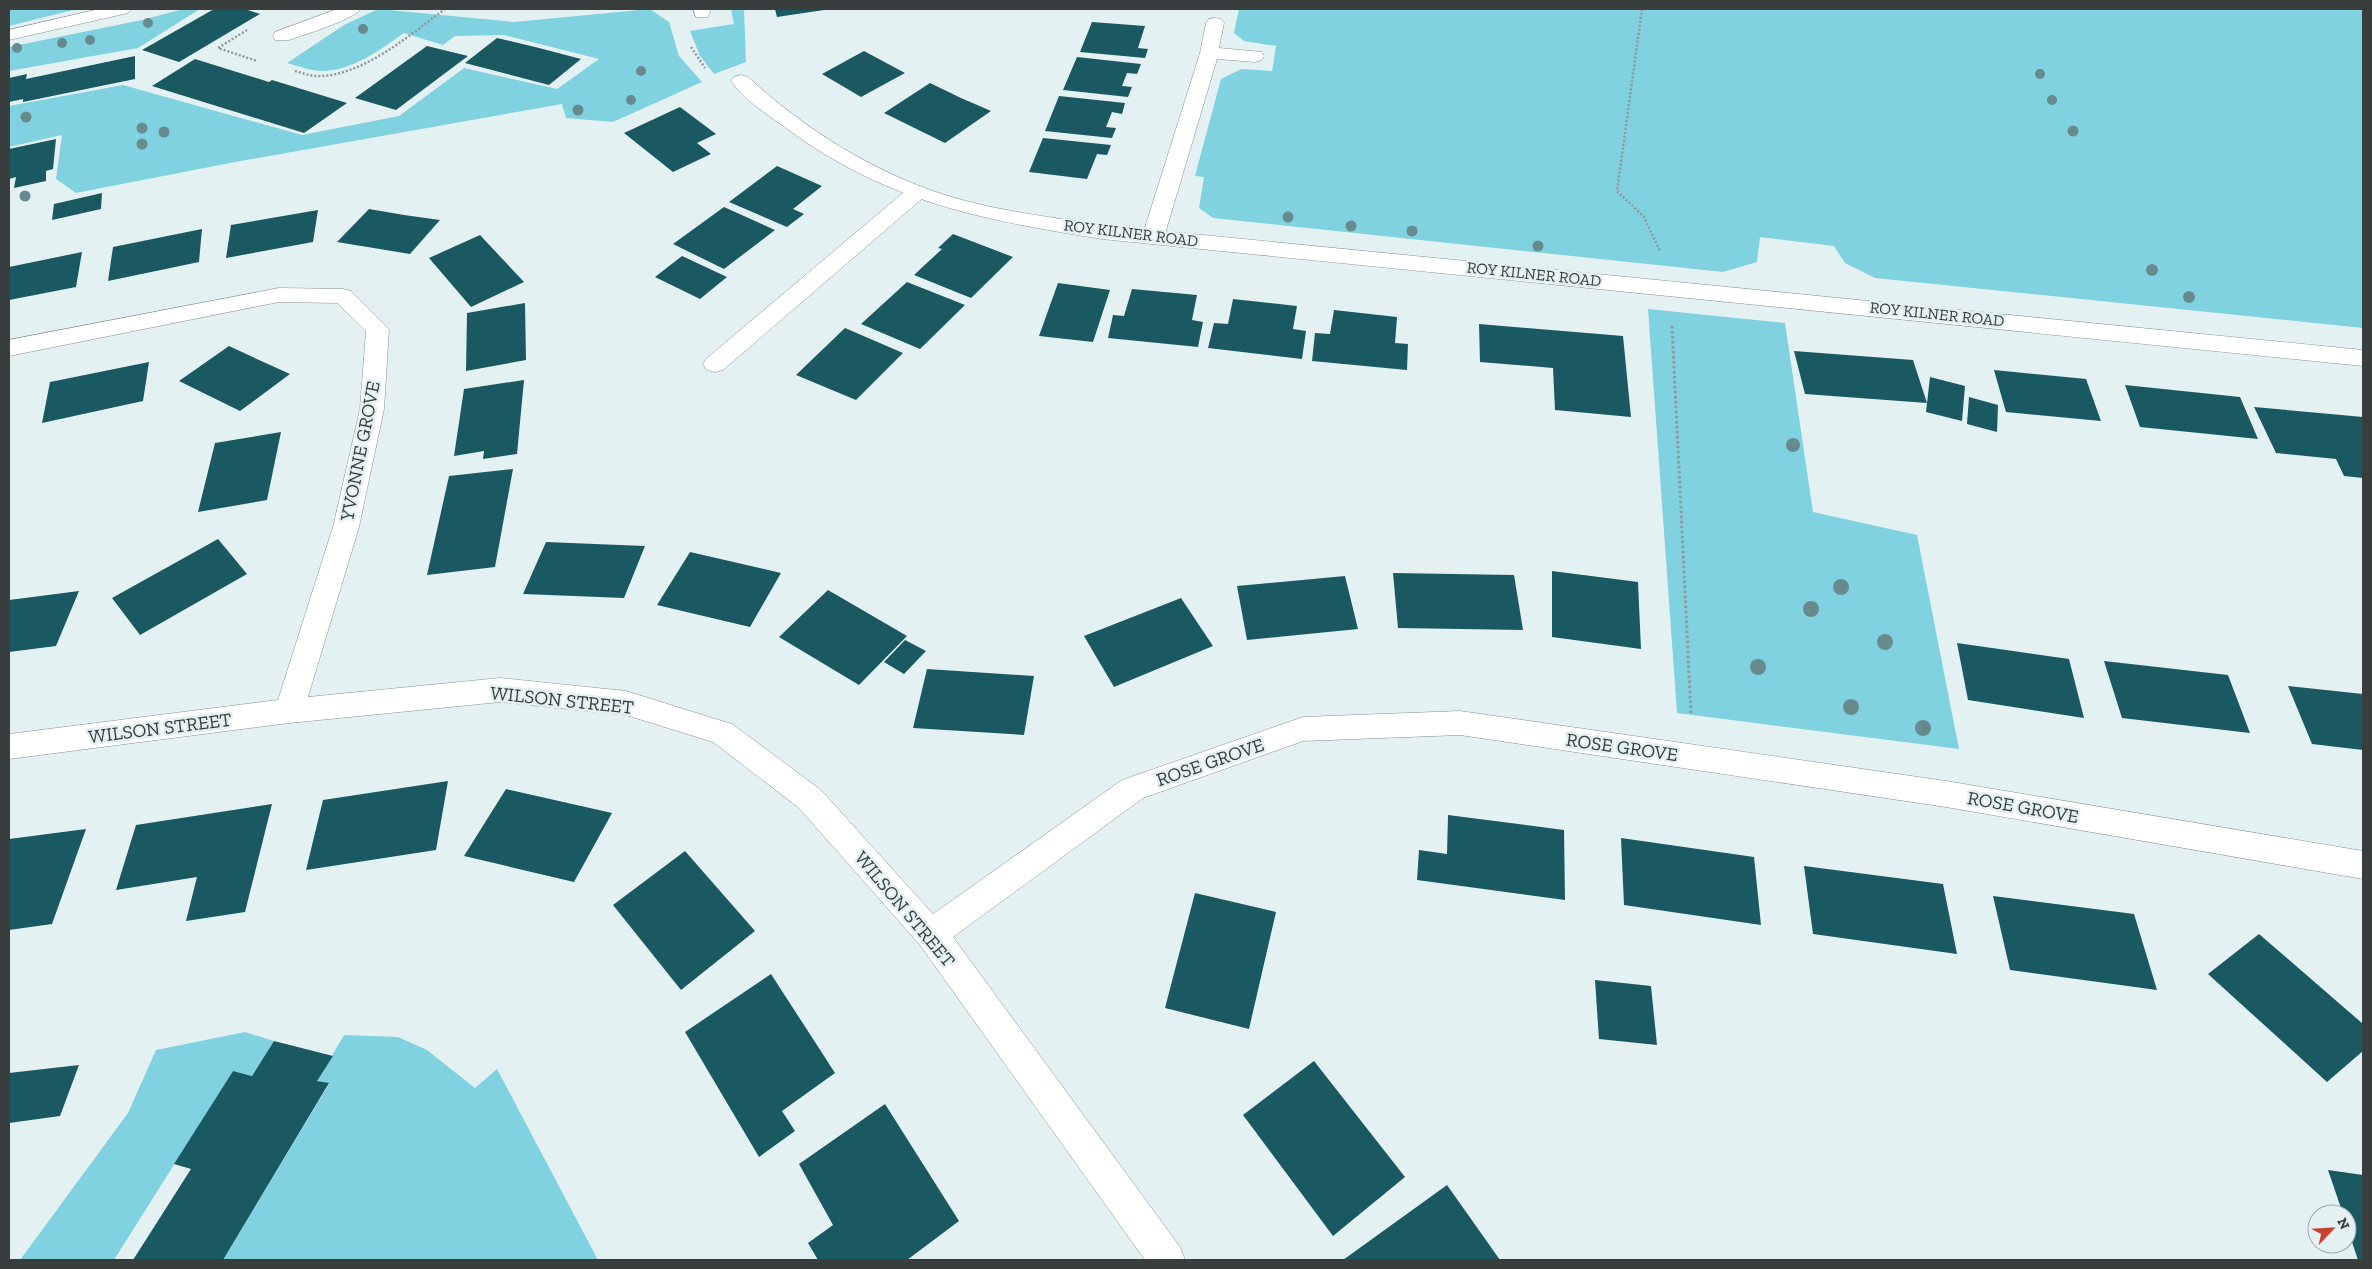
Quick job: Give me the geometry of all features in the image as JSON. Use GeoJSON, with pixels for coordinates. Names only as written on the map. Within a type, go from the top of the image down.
{"type":"FeatureCollection","features":[{"type":"Feature","properties":{"kind":"street"},"geometry":{"type":"LineString","coordinates":[[9,35],[122,9]]}},
{"type":"Feature","properties":{"kind":"street"},"geometry":{"type":"LineString","coordinates":[[282,36],[352,9]]}},
{"type":"Feature","properties":{"kind":"street"},"geometry":{"type":"LineString","coordinates":[[1153,237],[1209,52],[1215,23]]}},
{"type":"Feature","properties":{"kind":"street"},"geometry":{"type":"LineString","coordinates":[[1209,52],[1256,56]]}},
{"type":"Feature","properties":{"kind":"street","name":"ROY KILNER ROAD"},"geometry":{"type":"LineString","coordinates":[[741,81],[764,102],[847,159],[916,192],[986,212],[1102,232],[1670,287],[2363,358]]}},
{"type":"Feature","properties":{"kind":"street"},"geometry":{"type":"LineString","coordinates":[[715,364],[916,192]]}},
{"type":"Feature","properties":{"kind":"street","name":"YVONNE GROVE"},"geometry":{"type":"LineString","coordinates":[[9,348],[279,295],[343,296],[378,329],[372,409],[346,527],[289,711]]}},
{"type":"Feature","properties":{"kind":"street","name":"WILSON STREET"},"geometry":{"type":"LineString","coordinates":[[9,747],[289,711],[500,690],[626,703],[722,733],[810,799],[930,934],[1167,1260]]}},
{"type":"Feature","properties":{"kind":"street","name":"ROSE GROVE"},"geometry":{"type":"LineString","coordinates":[[930,934],[1133,789],[1303,729],[1460,723],[1946,794],[2363,865]]}},
{"type":"Feature","properties":{"kind":"path"},"geometry":{"type":"LineString","coordinates":[[1642,9],[1617,191],[1636,206],[1653,230],[1670,287],[1693,757]]}},
{"type":"Feature","properties":{"kind":"path"},"geometry":{"type":"LineString","coordinates":[[702,11],[684,32],[696,57],[713,77],[741,81]]}},
{"type":"Feature","properties":{"kind":"shaded area"},"geometry":{"type":"Polygon","coordinates":[[[10,9],[77,9],[9,26],[10,9]]]}},
{"type":"Feature","properties":{"kind":"shaded area"},"geometry":{"type":"Polygon","coordinates":[[[183,9],[200,9],[138,48],[9,71],[9,47],[142,20],[183,9]]]}},
{"type":"Feature","properties":{"kind":"shaded area"},"geometry":{"type":"Polygon","coordinates":[[[378,9],[514,22],[650,9],[669,22],[679,56],[702,82],[613,122],[566,118],[562,104],[235,162],[76,193],[56,179],[62,135],[9,147],[9,106],[123,85],[302,135],[399,116],[464,68],[557,89],[599,59],[504,35],[455,36],[443,45],[404,33],[365,58],[333,70],[318,71],[287,63],[344,25],[378,9]]]}},
{"type":"Feature","properties":{"kind":"shaded area"},"geometry":{"type":"Polygon","coordinates":[[[731,9],[744,9],[746,62],[714,74],[700,56],[690,31],[734,24],[731,9]]]}},
{"type":"Feature","properties":{"kind":"shaded area"},"geometry":{"type":"Polygon","coordinates":[[[1239,9],[2363,9],[2363,328],[1875,278],[1845,263],[1834,246],[1760,237],[1757,262],[1723,272],[1213,218],[1199,208],[1204,177],[1195,176],[1221,79],[1241,69],[1272,71],[1276,46],[1244,41],[1234,33],[1239,9]]]}},
{"type":"Feature","properties":{"kind":"shaded area"},"geometry":{"type":"Polygon","coordinates":[[[1648,309],[1785,323],[1813,512],[1917,535],[1959,749],[1677,713],[1648,309]]]}},
{"type":"Feature","properties":{"kind":"shaded area"},"geometry":{"type":"Polygon","coordinates":[[[245,1032],[274,1041],[252,1076],[233,1071],[114,1260],[20,1260],[128,1113],[156,1050],[245,1032]]]}},
{"type":"Feature","properties":{"kind":"shaded area"},"geometry":{"type":"Polygon","coordinates":[[[344,1035],[398,1037],[427,1050],[475,1088],[497,1069],[598,1260],[223,1260],[329,1084],[317,1081],[344,1035]]]}},
{"type":"Feature","properties":{"kind":"building"},"geometry":{"type":"Polygon","coordinates":[[[214,9],[245,9],[260,14],[179,62],[142,50],[214,9]]]}},
{"type":"Feature","properties":{"kind":"building"},"geometry":{"type":"Polygon","coordinates":[[[775,9],[823,9],[824,10],[777,17],[775,9]]]}},
{"type":"Feature","properties":{"kind":"building"},"geometry":{"type":"Polygon","coordinates":[[[1092,22],[1145,26],[1138,48],[1148,49],[1145,58],[1080,52],[1092,22]]]}},
{"type":"Feature","properties":{"kind":"building"},"geometry":{"type":"Polygon","coordinates":[[[497,38],[581,59],[549,85],[465,63],[497,38]]]}},
{"type":"Feature","properties":{"kind":"building"},"geometry":{"type":"Polygon","coordinates":[[[427,46],[468,56],[396,110],[355,98],[427,46]]]}},
{"type":"Feature","properties":{"kind":"building"},"geometry":{"type":"Polygon","coordinates":[[[864,51],[905,73],[861,97],[822,74],[864,51]]]}},
{"type":"Feature","properties":{"kind":"building"},"geometry":{"type":"Polygon","coordinates":[[[135,56],[135,79],[23,102],[23,99],[9,102],[9,78],[27,74],[26,79],[135,56]]]}},
{"type":"Feature","properties":{"kind":"building"},"geometry":{"type":"Polygon","coordinates":[[[1077,57],[1141,64],[1137,74],[1127,73],[1122,86],[1132,87],[1128,97],[1063,90],[1077,57]]]}},
{"type":"Feature","properties":{"kind":"building"},"geometry":{"type":"Polygon","coordinates":[[[195,59],[269,82],[272,80],[347,103],[304,133],[152,86],[195,59]]]}},
{"type":"Feature","properties":{"kind":"building"},"geometry":{"type":"Polygon","coordinates":[[[930,83],[991,111],[945,143],[884,113],[930,83]]]}},
{"type":"Feature","properties":{"kind":"building"},"geometry":{"type":"Polygon","coordinates":[[[1059,96],[1125,103],[1122,114],[1112,112],[1106,127],[1116,128],[1112,138],[1045,131],[1059,96]]]}},
{"type":"Feature","properties":{"kind":"building"},"geometry":{"type":"Polygon","coordinates":[[[680,107],[716,134],[697,143],[711,154],[673,172],[624,133],[680,107]]]}},
{"type":"Feature","properties":{"kind":"building"},"geometry":{"type":"Polygon","coordinates":[[[1043,138],[1111,145],[1107,155],[1097,154],[1087,179],[1029,172],[1043,138]]]}},
{"type":"Feature","properties":{"kind":"building"},"geometry":{"type":"Polygon","coordinates":[[[56,139],[53,169],[46,171],[46,181],[14,188],[16,177],[9,179],[9,149],[56,139]]]}},
{"type":"Feature","properties":{"kind":"building"},"geometry":{"type":"Polygon","coordinates":[[[777,166],[822,186],[793,209],[804,214],[787,227],[729,202],[777,166]]]}},
{"type":"Feature","properties":{"kind":"building"},"geometry":{"type":"Polygon","coordinates":[[[102,193],[101,209],[52,220],[54,204],[102,193]]]}},
{"type":"Feature","properties":{"kind":"building"},"geometry":{"type":"Polygon","coordinates":[[[724,207],[775,230],[724,269],[673,244],[724,207]]]}},
{"type":"Feature","properties":{"kind":"building"},"geometry":{"type":"Polygon","coordinates":[[[369,209],[440,220],[410,254],[337,242],[369,209]]]}},
{"type":"Feature","properties":{"kind":"building"},"geometry":{"type":"Polygon","coordinates":[[[318,210],[313,242],[226,258],[231,225],[318,210]]]}},
{"type":"Feature","properties":{"kind":"building"},"geometry":{"type":"Polygon","coordinates":[[[202,229],[199,262],[108,281],[113,247],[202,229]]]}},
{"type":"Feature","properties":{"kind":"building"},"geometry":{"type":"Polygon","coordinates":[[[953,234],[1013,257],[971,298],[914,275],[942,249],[938,248],[953,234]]]}},
{"type":"Feature","properties":{"kind":"building"},"geometry":{"type":"Polygon","coordinates":[[[480,235],[524,282],[471,307],[429,258],[480,235]]]}},
{"type":"Feature","properties":{"kind":"building"},"geometry":{"type":"Polygon","coordinates":[[[82,252],[76,287],[9,300],[9,267],[82,252]]]}},
{"type":"Feature","properties":{"kind":"building"},"geometry":{"type":"Polygon","coordinates":[[[682,256],[727,277],[700,299],[655,277],[682,256]]]}},
{"type":"Feature","properties":{"kind":"building"},"geometry":{"type":"Polygon","coordinates":[[[907,282],[965,305],[920,349],[861,324],[907,282]]]}},
{"type":"Feature","properties":{"kind":"building"},"geometry":{"type":"Polygon","coordinates":[[[1058,283],[1110,290],[1093,342],[1039,336],[1058,283]]]}},
{"type":"Feature","properties":{"kind":"building"},"geometry":{"type":"Polygon","coordinates":[[[1132,289],[1197,295],[1192,320],[1203,322],[1198,347],[1108,338],[1113,315],[1124,316],[1132,289]]]}},
{"type":"Feature","properties":{"kind":"building"},"geometry":{"type":"Polygon","coordinates":[[[1233,299],[1297,306],[1293,329],[1306,331],[1302,359],[1208,348],[1214,323],[1228,324],[1233,299]]]}},
{"type":"Feature","properties":{"kind":"building"},"geometry":{"type":"Polygon","coordinates":[[[525,303],[526,360],[466,371],[467,313],[525,303]]]}},
{"type":"Feature","properties":{"kind":"building"},"geometry":{"type":"Polygon","coordinates":[[[1334,310],[1397,317],[1395,343],[1408,344],[1407,370],[1312,361],[1315,333],[1330,334],[1334,310]]]}},
{"type":"Feature","properties":{"kind":"building"},"geometry":{"type":"Polygon","coordinates":[[[1479,324],[1623,336],[1631,417],[1555,410],[1553,368],[1480,362],[1479,324]]]}},
{"type":"Feature","properties":{"kind":"building"},"geometry":{"type":"Polygon","coordinates":[[[845,328],[903,353],[856,400],[796,375],[845,328]]]}},
{"type":"Feature","properties":{"kind":"building"},"geometry":{"type":"Polygon","coordinates":[[[229,346],[290,374],[240,411],[179,381],[229,346]]]}},
{"type":"Feature","properties":{"kind":"building"},"geometry":{"type":"Polygon","coordinates":[[[1794,351],[1913,360],[1927,403],[1805,394],[1794,351]]]}},
{"type":"Feature","properties":{"kind":"building"},"geometry":{"type":"Polygon","coordinates":[[[149,362],[143,401],[42,423],[50,382],[149,362]]]}},
{"type":"Feature","properties":{"kind":"building"},"geometry":{"type":"Polygon","coordinates":[[[1994,370],[2086,379],[2101,421],[2006,412],[1994,370]]]}},
{"type":"Feature","properties":{"kind":"building"},"geometry":{"type":"Polygon","coordinates":[[[1930,377],[1965,386],[1962,421],[1926,412],[1930,377]]]}},
{"type":"Feature","properties":{"kind":"building"},"geometry":{"type":"Polygon","coordinates":[[[524,380],[517,454],[483,459],[484,451],[454,456],[464,389],[524,380]]]}},
{"type":"Feature","properties":{"kind":"building"},"geometry":{"type":"Polygon","coordinates":[[[2125,385],[2240,397],[2258,439],[2140,427],[2125,385]]]}},
{"type":"Feature","properties":{"kind":"building"},"geometry":{"type":"Polygon","coordinates":[[[1969,397],[1998,405],[1997,432],[1967,424],[1969,397]]]}},
{"type":"Feature","properties":{"kind":"building"},"geometry":{"type":"Polygon","coordinates":[[[2254,407],[2363,417],[2363,478],[2344,476],[2336,459],[2276,453],[2254,407]]]}},
{"type":"Feature","properties":{"kind":"building"},"geometry":{"type":"Polygon","coordinates":[[[281,432],[267,500],[198,512],[215,443],[281,432]]]}},
{"type":"Feature","properties":{"kind":"building"},"geometry":{"type":"Polygon","coordinates":[[[513,469],[495,567],[427,575],[449,476],[513,469]]]}},
{"type":"Feature","properties":{"kind":"building"},"geometry":{"type":"Polygon","coordinates":[[[218,539],[247,574],[140,635],[112,598],[218,539]]]}},
{"type":"Feature","properties":{"kind":"building"},"geometry":{"type":"Polygon","coordinates":[[[546,542],[645,546],[624,598],[523,594],[546,542]]]}},
{"type":"Feature","properties":{"kind":"building"},"geometry":{"type":"Polygon","coordinates":[[[690,552],[781,573],[750,627],[657,605],[690,552]]]}},
{"type":"Feature","properties":{"kind":"building"},"geometry":{"type":"Polygon","coordinates":[[[1552,571],[1638,582],[1641,649],[1552,637],[1552,571]]]}},
{"type":"Feature","properties":{"kind":"building"},"geometry":{"type":"Polygon","coordinates":[[[1393,573],[1514,575],[1523,630],[1398,628],[1393,573]]]}},
{"type":"Feature","properties":{"kind":"building"},"geometry":{"type":"Polygon","coordinates":[[[1345,576],[1358,629],[1247,640],[1237,586],[1345,576]]]}},
{"type":"Feature","properties":{"kind":"building"},"geometry":{"type":"Polygon","coordinates":[[[828,590],[907,636],[859,685],[779,637],[828,590]]]}},
{"type":"Feature","properties":{"kind":"building"},"geometry":{"type":"Polygon","coordinates":[[[79,591],[56,646],[9,652],[9,600],[79,591]]]}},
{"type":"Feature","properties":{"kind":"building"},"geometry":{"type":"Polygon","coordinates":[[[1181,598],[1213,646],[1114,687],[1084,636],[1181,598]]]}},
{"type":"Feature","properties":{"kind":"building"},"geometry":{"type":"Polygon","coordinates":[[[905,640],[926,651],[904,674],[884,662],[905,640]]]}},
{"type":"Feature","properties":{"kind":"building"},"geometry":{"type":"Polygon","coordinates":[[[1957,643],[2069,659],[2084,718],[1968,700],[1957,643]]]}},
{"type":"Feature","properties":{"kind":"building"},"geometry":{"type":"Polygon","coordinates":[[[2104,661],[2228,675],[2250,733],[2122,718],[2104,661]]]}},
{"type":"Feature","properties":{"kind":"building"},"geometry":{"type":"Polygon","coordinates":[[[927,669],[1034,676],[1024,735],[913,728],[927,669]]]}},
{"type":"Feature","properties":{"kind":"building"},"geometry":{"type":"Polygon","coordinates":[[[2288,686],[2363,694],[2363,750],[2312,744],[2288,686]]]}},
{"type":"Feature","properties":{"kind":"building"},"geometry":{"type":"Polygon","coordinates":[[[448,781],[436,850],[306,870],[323,800],[448,781]]]}},
{"type":"Feature","properties":{"kind":"building"},"geometry":{"type":"Polygon","coordinates":[[[506,789],[612,813],[574,882],[464,856],[506,789]]]}},
{"type":"Feature","properties":{"kind":"building"},"geometry":{"type":"Polygon","coordinates":[[[272,804],[245,912],[186,921],[197,877],[116,890],[136,825],[272,804]]]}},
{"type":"Feature","properties":{"kind":"building"},"geometry":{"type":"Polygon","coordinates":[[[1448,815],[1564,830],[1565,900],[1417,880],[1419,850],[1447,854],[1448,815]]]}},
{"type":"Feature","properties":{"kind":"building"},"geometry":{"type":"Polygon","coordinates":[[[86,829],[52,924],[9,930],[9,839],[86,829]]]}},
{"type":"Feature","properties":{"kind":"building"},"geometry":{"type":"Polygon","coordinates":[[[1621,838],[1754,857],[1761,925],[1624,905],[1621,838]]]}},
{"type":"Feature","properties":{"kind":"building"},"geometry":{"type":"Polygon","coordinates":[[[685,851],[755,931],[681,990],[613,905],[685,851]]]}},
{"type":"Feature","properties":{"kind":"building"},"geometry":{"type":"Polygon","coordinates":[[[1804,866],[1943,884],[1957,954],[1813,934],[1804,866]]]}},
{"type":"Feature","properties":{"kind":"building"},"geometry":{"type":"Polygon","coordinates":[[[1195,893],[1276,912],[1249,1029],[1165,1008],[1195,893]]]}},
{"type":"Feature","properties":{"kind":"building"},"geometry":{"type":"Polygon","coordinates":[[[1993,896],[2134,914],[2157,990],[2010,970],[1993,896]]]}},
{"type":"Feature","properties":{"kind":"building"},"geometry":{"type":"Polygon","coordinates":[[[2259,934],[2363,1024],[2363,1051],[2327,1082],[2208,974],[2259,934]]]}},
{"type":"Feature","properties":{"kind":"building"},"geometry":{"type":"Polygon","coordinates":[[[771,974],[835,1073],[782,1111],[795,1131],[759,1157],[685,1032],[771,974]]]}},
{"type":"Feature","properties":{"kind":"building"},"geometry":{"type":"Polygon","coordinates":[[[1595,980],[1651,986],[1657,1045],[1599,1039],[1595,980]]]}},
{"type":"Feature","properties":{"kind":"building"},"geometry":{"type":"Polygon","coordinates":[[[274,1041],[333,1056],[317,1081],[329,1083],[223,1260],[133,1260],[191,1169],[174,1164],[233,1071],[252,1076],[274,1041]]]}},
{"type":"Feature","properties":{"kind":"building"},"geometry":{"type":"Polygon","coordinates":[[[1314,1061],[1405,1177],[1333,1236],[1243,1115],[1314,1061]]]}},
{"type":"Feature","properties":{"kind":"building"},"geometry":{"type":"Polygon","coordinates":[[[79,1065],[60,1116],[9,1123],[9,1073],[79,1065]]]}},
{"type":"Feature","properties":{"kind":"building"},"geometry":{"type":"Polygon","coordinates":[[[885,1104],[959,1221],[907,1260],[818,1260],[808,1243],[833,1225],[799,1164],[885,1104]]]}},
{"type":"Feature","properties":{"kind":"building"},"geometry":{"type":"Polygon","coordinates":[[[2328,1170],[2363,1175],[2363,1260],[2358,1260],[2356,1254],[2357,1204],[2340,1204],[2328,1170]]]}},
{"type":"Feature","properties":{"kind":"building"},"geometry":{"type":"Polygon","coordinates":[[[1447,1185],[1500,1260],[1343,1260],[1447,1185]]]}}]}
